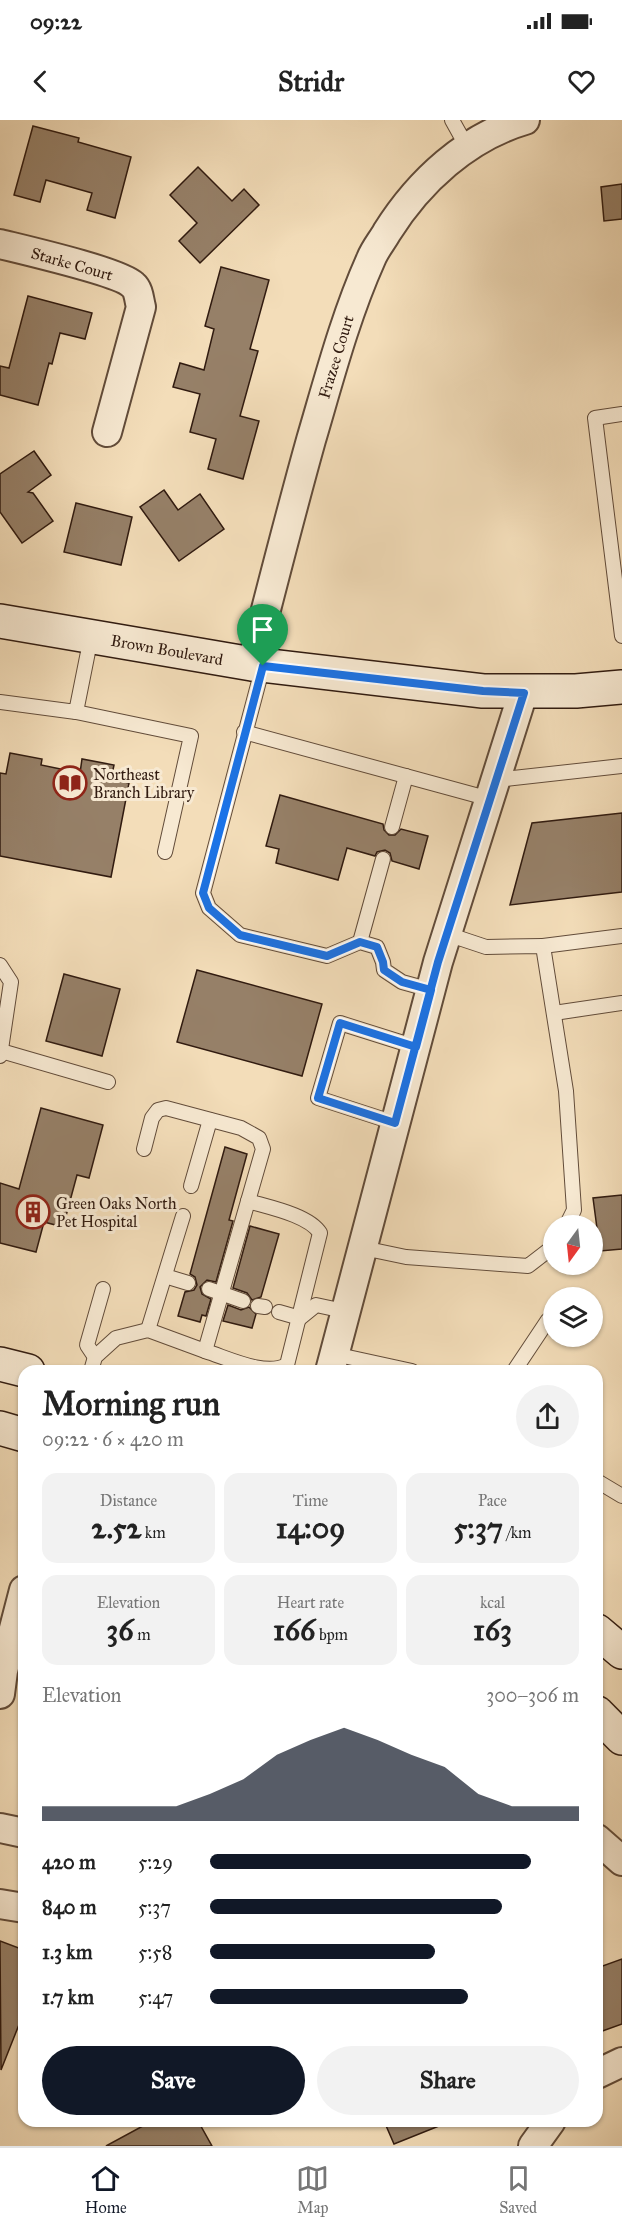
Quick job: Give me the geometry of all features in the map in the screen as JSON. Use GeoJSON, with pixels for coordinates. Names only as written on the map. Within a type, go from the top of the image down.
{"type":"FeatureCollection","features":[{"type":"Feature","properties":{"kind":"street","name":"Frazee Court"},"geometry":{"type":"LineString","coordinates":[[258,665],[291,511],[341,334],[372,257],[401,210],[438,169],[467,147],[502,127],[525,120]]}},
{"type":"Feature","properties":{"kind":"street","name":"Starke Court"},"geometry":{"type":"LineString","coordinates":[[0,244],[111,274],[133,285],[139,295],[141,307],[107,432]]}},
{"type":"Feature","properties":{"kind":"street","name":"Brown Boulevard"},"geometry":{"type":"LineString","coordinates":[[0,621],[258,665],[483,691],[524,693],[622,687]]}},
{"type":"Feature","properties":{"kind":"street"},"geometry":{"type":"LineString","coordinates":[[332,1363],[344,1311],[447,934],[524,693]]}},
{"type":"Feature","properties":{"kind":"street"},"geometry":{"type":"LineString","coordinates":[[0,1364],[18,1368]]}},
{"type":"Feature","properties":{"kind":"street"},"geometry":{"type":"LineString","coordinates":[[0,1428],[18,1433]]}},
{"type":"Feature","properties":{"kind":"street"},"geometry":{"type":"LineString","coordinates":[[0,1694],[3,1671],[18,1613]]}},
{"type":"Feature","properties":{"kind":"street"},"geometry":{"type":"LineString","coordinates":[[603,1636],[622,1652]]}},
{"type":"Feature","properties":{"kind":"street"},"geometry":{"type":"LineString","coordinates":[[603,1719],[622,1738]]}},
{"type":"Feature","properties":{"kind":"street"},"geometry":{"type":"LineString","coordinates":[[0,1828],[18,1832]]}},
{"type":"Feature","properties":{"kind":"street"},"geometry":{"type":"LineString","coordinates":[[603,1844],[622,1861]]}},
{"type":"Feature","properties":{"kind":"street"},"geometry":{"type":"LineString","coordinates":[[0,1904],[18,1907]]}},
{"type":"Feature","properties":{"kind":"street"},"geometry":{"type":"LineString","coordinates":[[603,2071],[622,2062]]}},
{"type":"Feature","properties":{"kind":"street"},"geometry":{"type":"LineString","coordinates":[[533,2146],[547,2127]]}},
{"type":"Feature","properties":{"kind":"lane"},"geometry":{"type":"LineString","coordinates":[[452,120],[467,147]]}},
{"type":"Feature","properties":{"kind":"lane"},"geometry":{"type":"LineString","coordinates":[[622,414],[595,418],[619,590],[622,636]]}},
{"type":"Feature","properties":{"kind":"lane"},"geometry":{"type":"LineString","coordinates":[[76,712],[92,637]]}},
{"type":"Feature","properties":{"kind":"lane"},"geometry":{"type":"LineString","coordinates":[[258,665],[244,732],[203,893],[209,908],[240,935],[327,956],[360,942],[377,947],[384,970],[402,982],[431,990]]}},
{"type":"Feature","properties":{"kind":"lane"},"geometry":{"type":"LineString","coordinates":[[0,702],[76,712],[191,736],[165,852]]}},
{"type":"Feature","properties":{"kind":"lane"},"geometry":{"type":"LineString","coordinates":[[244,732],[406,776],[493,789],[622,766]]}},
{"type":"Feature","properties":{"kind":"lane"},"geometry":{"type":"LineString","coordinates":[[392,827],[406,776]]}},
{"type":"Feature","properties":{"kind":"lane"},"geometry":{"type":"LineString","coordinates":[[360,942],[383,858]]}},
{"type":"Feature","properties":{"kind":"lane"},"geometry":{"type":"LineString","coordinates":[[447,934],[486,947],[543,946],[622,936]]}},
{"type":"Feature","properties":{"kind":"lane"},"geometry":{"type":"LineString","coordinates":[[543,946],[566,1091],[574,1210],[572,1215]]}},
{"type":"Feature","properties":{"kind":"lane"},"geometry":{"type":"LineString","coordinates":[[0,965],[11,981],[0,1054],[108,1082]]}},
{"type":"Feature","properties":{"kind":"lane"},"geometry":{"type":"LineString","coordinates":[[554,1013],[622,1003]]}},
{"type":"Feature","properties":{"kind":"lane"},"geometry":{"type":"LineString","coordinates":[[395,1123],[318,1098],[340,1023],[416,1047]]}},
{"type":"Feature","properties":{"kind":"lane"},"geometry":{"type":"LineString","coordinates":[[144,1149],[152,1118],[158,1110],[166,1108],[241,1128],[259,1138],[263,1149],[248,1201],[215,1291],[205,1351]]}},
{"type":"Feature","properties":{"kind":"lane"},"geometry":{"type":"LineString","coordinates":[[191,1186],[210,1120]]}},
{"type":"Feature","properties":{"kind":"lane"},"geometry":{"type":"LineString","coordinates":[[248,1201],[306,1220],[316,1226],[320,1233],[287,1365]]}},
{"type":"Feature","properties":{"kind":"lane"},"geometry":{"type":"LineString","coordinates":[[148,1330],[183,1216]]}},
{"type":"Feature","properties":{"kind":"lane"},"geometry":{"type":"LineString","coordinates":[[363,1248],[406,1257],[528,1266],[543,1254]]}},
{"type":"Feature","properties":{"kind":"lane"},"geometry":{"type":"LineString","coordinates":[[165,1275],[188,1282]]}},
{"type":"Feature","properties":{"kind":"lane"},"geometry":{"type":"LineString","coordinates":[[93,1364],[87,1345],[103,1289]]}},
{"type":"Feature","properties":{"kind":"lane"},"geometry":{"type":"LineString","coordinates":[[215,1291],[243,1301]]}},
{"type":"Feature","properties":{"kind":"lane"},"geometry":{"type":"LineString","coordinates":[[300,1317],[316,1305],[344,1311]]}},
{"type":"Feature","properties":{"kind":"lane"},"geometry":{"type":"LineString","coordinates":[[279,1312],[300,1317]]}},
{"type":"Feature","properties":{"kind":"lane"},"geometry":{"type":"LineString","coordinates":[[518,1365],[543,1328]]}},
{"type":"Feature","properties":{"kind":"lane"},"geometry":{"type":"LineString","coordinates":[[93,1364],[116,1338],[148,1330],[248,1365]]}},
{"type":"Feature","properties":{"kind":"lane"},"geometry":{"type":"LineString","coordinates":[[332,1363],[352,1365]]}},
{"type":"Feature","properties":{"kind":"lane"},"geometry":{"type":"LineString","coordinates":[[603,1485],[622,1496]]}},
{"type":"Feature","properties":{"kind":"building"},"geometry":{"type":"Polygon","coordinates":[[[33,126],[79,138],[78,142],[131,157],[115,218],[87,210],[92,193],[46,180],[40,202],[14,195],[33,126]]]}},
{"type":"Feature","properties":{"kind":"building"},"geometry":{"type":"Polygon","coordinates":[[[198,167],[232,201],[244,189],[259,205],[200,263],[179,241],[197,223],[170,195],[198,167]]]}},
{"type":"Feature","properties":{"kind":"building"},"geometry":{"type":"Polygon","coordinates":[[[622,184],[622,219],[604,221],[601,187],[622,184]]]}},
{"type":"Feature","properties":{"kind":"building"},"geometry":{"type":"Polygon","coordinates":[[[221,267],[269,280],[250,349],[258,351],[240,416],[259,421],[243,479],[208,469],[216,439],[190,432],[200,394],[173,387],[180,363],[204,370],[214,329],[205,326],[221,267]]]}},
{"type":"Feature","properties":{"kind":"building"},"geometry":{"type":"Polygon","coordinates":[[[28,296],[92,313],[85,339],[60,333],[38,405],[0,395],[0,366],[9,368],[28,296]]]}},
{"type":"Feature","properties":{"kind":"building"},"geometry":{"type":"Polygon","coordinates":[[[34,451],[51,475],[28,492],[33,493],[53,521],[22,543],[0,512],[0,474],[34,451]]]}},
{"type":"Feature","properties":{"kind":"building"},"geometry":{"type":"Polygon","coordinates":[[[164,490],[178,510],[200,494],[224,529],[179,561],[140,507],[164,490]]]}},
{"type":"Feature","properties":{"kind":"building"},"geometry":{"type":"Polygon","coordinates":[[[76,503],[132,517],[121,565],[64,552],[76,503]]]}},
{"type":"Feature","properties":{"kind":"building"},"geometry":{"type":"Polygon","coordinates":[[[10,753],[42,759],[41,765],[80,773],[82,759],[114,765],[111,779],[129,783],[111,877],[0,856],[0,773],[6,774],[10,753]]]}},
{"type":"Feature","properties":{"kind":"building"},"geometry":{"type":"Polygon","coordinates":[[[280,795],[383,824],[384,830],[389,835],[395,835],[401,829],[428,836],[419,869],[392,861],[390,853],[385,850],[377,852],[375,856],[347,848],[338,880],[276,863],[279,849],[266,846],[280,795]]]}},
{"type":"Feature","properties":{"kind":"building"},"geometry":{"type":"Polygon","coordinates":[[[622,813],[622,892],[510,905],[532,823],[622,813]]]}},
{"type":"Feature","properties":{"kind":"building"},"geometry":{"type":"Polygon","coordinates":[[[197,970],[322,1004],[302,1076],[177,1042],[197,970]]]}},
{"type":"Feature","properties":{"kind":"building"},"geometry":{"type":"Polygon","coordinates":[[[64,974],[120,989],[102,1056],[46,1041],[64,974]]]}},
{"type":"Feature","properties":{"kind":"building"},"geometry":{"type":"Polygon","coordinates":[[[41,1108],[103,1125],[89,1178],[77,1175],[63,1227],[44,1222],[36,1252],[0,1243],[0,1183],[19,1189],[41,1108]]]}},
{"type":"Feature","properties":{"kind":"building"},"geometry":{"type":"Polygon","coordinates":[[[225,1147],[247,1154],[229,1220],[233,1221],[216,1282],[207,1280],[200,1287],[202,1294],[211,1299],[206,1316],[202,1315],[200,1322],[178,1316],[185,1292],[194,1290],[197,1285],[195,1277],[190,1274],[225,1147]]]}},
{"type":"Feature","properties":{"kind":"building"},"geometry":{"type":"Polygon","coordinates":[[[622,1195],[622,1249],[603,1251],[603,1215],[595,1215],[593,1198],[622,1195]]]}},
{"type":"Feature","properties":{"kind":"building"},"geometry":{"type":"Polygon","coordinates":[[[250,1226],[279,1234],[261,1297],[252,1300],[247,1293],[233,1288],[250,1226]]]}},
{"type":"Feature","properties":{"kind":"building"},"geometry":{"type":"Polygon","coordinates":[[[228,1305],[241,1310],[249,1307],[256,1314],[252,1328],[223,1321],[228,1305]]]}},
{"type":"Feature","properties":{"kind":"building"},"geometry":{"type":"Polygon","coordinates":[[[0,1941],[18,1948],[18,2027],[1,2070],[0,1941]]]}},
{"type":"Feature","properties":{"kind":"building"},"geometry":{"type":"Polygon","coordinates":[[[622,1959],[622,2024],[603,2031],[603,1966],[622,1959]]]}},
{"type":"Feature","properties":{"kind":"building"},"geometry":{"type":"Polygon","coordinates":[[[141,2127],[201,2127],[212,2146],[106,2146],[141,2127]]]}},
{"type":"Feature","properties":{"kind":"building"},"geometry":{"type":"Polygon","coordinates":[[[387,2127],[436,2127],[394,2144],[387,2127]]]}},
{"type":"Feature","properties":{"kind":"place","name":"Northeast Branch Library"},"geometry":{"type":"Point","coordinates":[70,783]}},
{"type":"Feature","properties":{"kind":"place","name":"Green Oaks North Pet Hospital"},"geometry":{"type":"Point","coordinates":[33,1212]}},
{"type":"Feature","properties":{"kind":"route"},"geometry":{"type":"LineString","coordinates":[[263,666],[203,893],[209,908],[240,935],[327,956],[360,942],[377,947],[384,970],[402,982],[431,990],[416,1047],[340,1023],[318,1098],[395,1123],[416,1047],[438,962],[524,693],[483,691],[263,666]]}}]}
